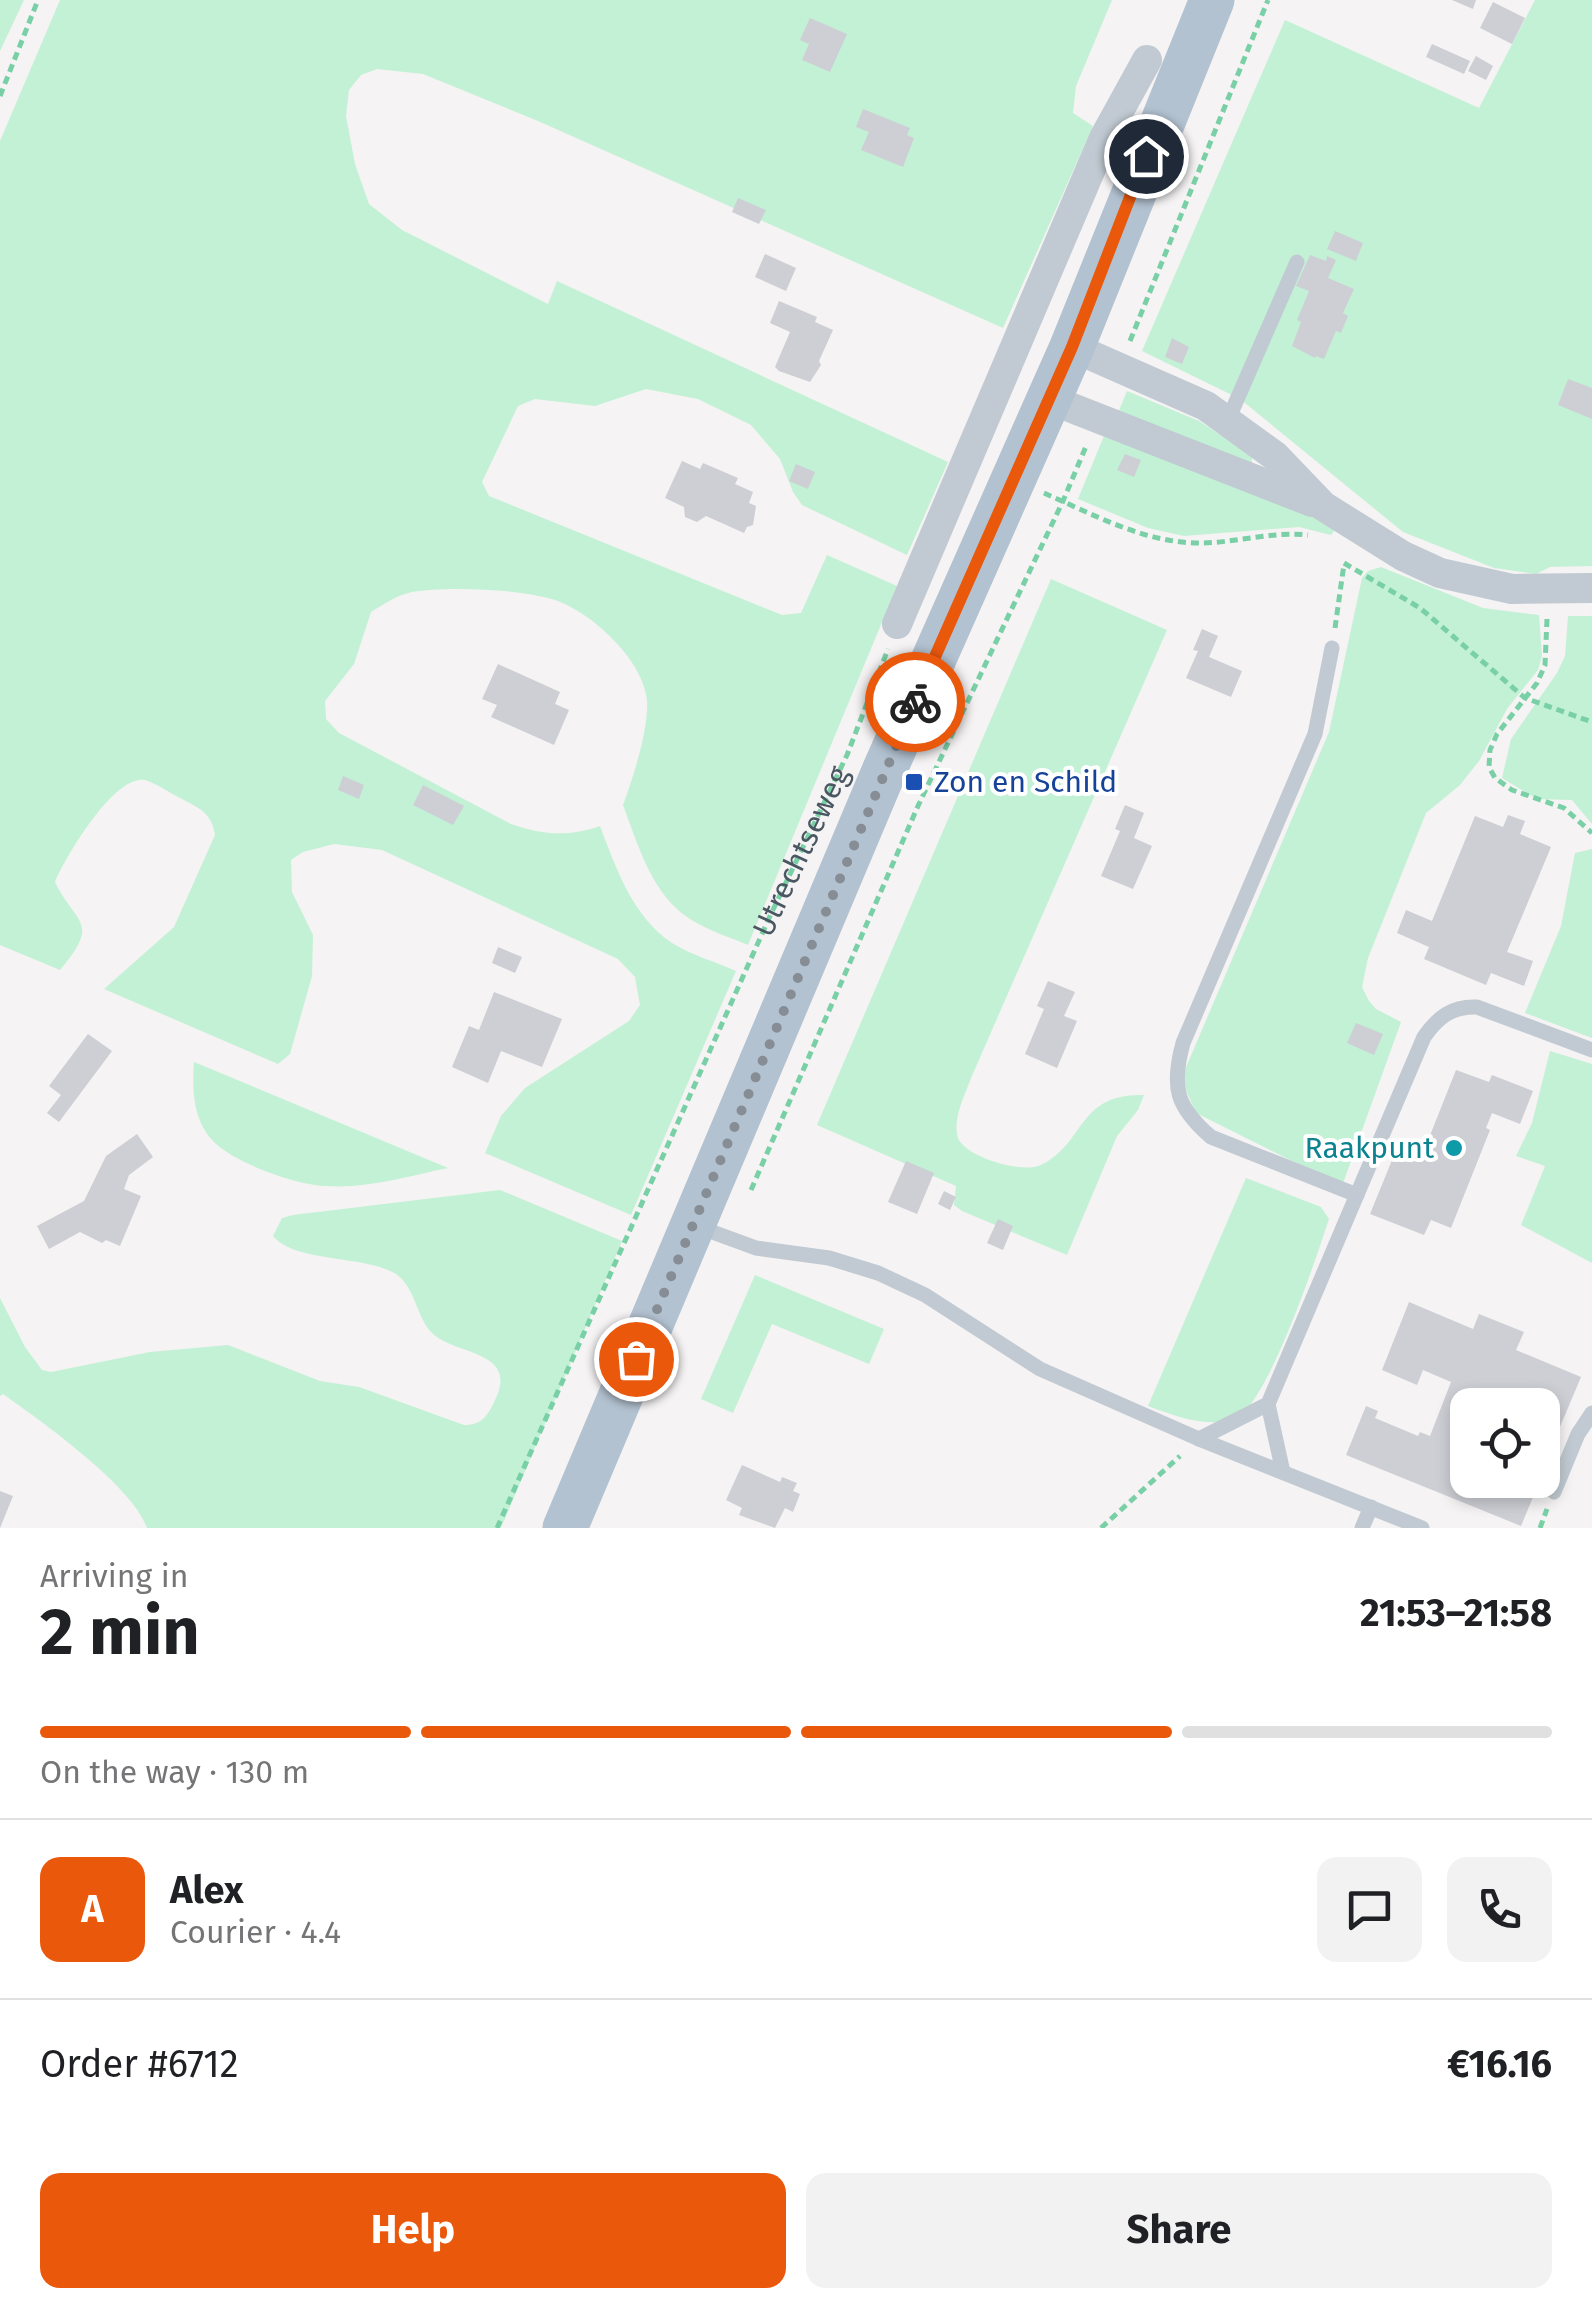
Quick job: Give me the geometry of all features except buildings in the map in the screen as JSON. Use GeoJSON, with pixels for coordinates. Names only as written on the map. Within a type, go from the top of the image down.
{"type":"FeatureCollection","features":[{"type":"Feature","properties":{"kind":"main road","name":"Utrechtseweg"},"geometry":{"type":"LineString","coordinates":[[565,1528],[712,1232],[885,769],[1072,347],[1212,0]]}},
{"type":"Feature","properties":{"kind":"street"},"geometry":{"type":"LineString","coordinates":[[898,624],[1104,138],[1147,60]]}},
{"type":"Feature","properties":{"kind":"street"},"geometry":{"type":"LineString","coordinates":[[1072,347],[1172,390],[1228,420],[1275,456],[1356,538],[1440,573],[1512,589],[1592,588]]}},
{"type":"Feature","properties":{"kind":"street"},"geometry":{"type":"LineString","coordinates":[[1049,399],[1323,506]]}},
{"type":"Feature","properties":{"kind":"lane"},"geometry":{"type":"LineString","coordinates":[[1228,420],[1297,262]]}},
{"type":"Feature","properties":{"kind":"lane"},"geometry":{"type":"LineString","coordinates":[[1332,648],[1315,734],[1182,1043],[1175,1072],[1179,1098],[1192,1120],[1211,1137],[1356,1195]]}},
{"type":"Feature","properties":{"kind":"lane"},"geometry":{"type":"LineString","coordinates":[[1283,1472],[1268,1404],[1424,1037],[1434,1023],[1461,1006],[1477,1007],[1592,1050]]}},
{"type":"Feature","properties":{"kind":"lane"},"geometry":{"type":"LineString","coordinates":[[712,1232],[756,1248],[828,1258],[878,1273],[924,1294],[1040,1369],[1199,1439],[1422,1528]]}},
{"type":"Feature","properties":{"kind":"lane"},"geometry":{"type":"LineString","coordinates":[[1199,1439],[1268,1404]]}},
{"type":"Feature","properties":{"kind":"lane"},"geometry":{"type":"LineString","coordinates":[[1560,1478],[1578,1434],[1592,1413]]}},
{"type":"Feature","properties":{"kind":"lane"},"geometry":{"type":"LineString","coordinates":[[1362,1528],[1371,1507]]}},
{"type":"Feature","properties":{"kind":"path"},"geometry":{"type":"LineString","coordinates":[[0,96],[38,0]]}},
{"type":"Feature","properties":{"kind":"path"},"geometry":{"type":"LineString","coordinates":[[1063,501],[1165,540],[1226,542],[1308,534]]}},
{"type":"Feature","properties":{"kind":"path"},"geometry":{"type":"LineString","coordinates":[[1332,648],[1344,563],[1356,538]]}},
{"type":"Feature","properties":{"kind":"path"},"geometry":{"type":"LineString","coordinates":[[1344,563],[1420,608],[1525,698],[1592,722]]}},
{"type":"Feature","properties":{"kind":"path"},"geometry":{"type":"LineString","coordinates":[[1548,589],[1545,665],[1507,718],[1490,750],[1489,766],[1495,778],[1512,790],[1564,808],[1592,834]]}},
{"type":"Feature","properties":{"kind":"path","name":"Utrechtseweg"},"geometry":{"type":"LineString","coordinates":[[498,1528],[762,934],[846,755],[898,624]]}},
{"type":"Feature","properties":{"kind":"path"},"geometry":{"type":"LineString","coordinates":[[954,698],[966,704]]}},
{"type":"Feature","properties":{"kind":"path"},"geometry":{"type":"LineString","coordinates":[[712,1232],[918,806]]}},
{"type":"Feature","properties":{"kind":"path"},"geometry":{"type":"LineString","coordinates":[[1101,1528],[1199,1439]]}},
{"type":"Feature","properties":{"kind":"green space"},"geometry":{"type":"Polygon","coordinates":[[[0,0],[24,0],[0,51],[0,0]]]}},
{"type":"Feature","properties":{"kind":"green space"},"geometry":{"type":"Polygon","coordinates":[[[60,0],[1112,0],[1076,86],[1073,113],[1093,126],[1003,328],[538,121],[423,74],[377,69],[361,75],[349,90],[346,116],[355,164],[369,204],[402,230],[548,304],[557,281],[948,462],[907,555],[802,505],[780,459],[751,425],[698,399],[646,389],[595,406],[535,399],[518,406],[482,482],[489,496],[782,615],[801,613],[827,555],[897,586],[748,945],[711,930],[677,909],[648,868],[623,805],[646,725],[644,685],[614,641],[572,608],[544,597],[486,590],[427,590],[401,595],[371,612],[354,664],[325,701],[326,719],[339,733],[511,824],[556,833],[600,826],[627,890],[658,932],[679,947],[736,971],[631,1215],[485,1153],[501,1116],[525,1088],[629,1021],[640,1005],[635,977],[618,959],[382,850],[334,844],[303,852],[291,860],[292,892],[313,935],[312,976],[290,1054],[278,1064],[104,989],[174,927],[215,835],[203,812],[149,781],[133,782],[106,803],[55,882],[81,923],[82,932],[73,954],[60,970],[0,945],[0,141],[60,0]]]}},
{"type":"Feature","properties":{"kind":"green space"},"geometry":{"type":"Polygon","coordinates":[[[1535,0],[1592,0],[1592,566],[1550,567],[1536,574],[1494,568],[1403,532],[1240,399],[1142,351],[1285,20],[1479,108],[1535,0]]]}},
{"type":"Feature","properties":{"kind":"green space"},"geometry":{"type":"Polygon","coordinates":[[[1127,391],[1199,421],[1252,456],[1252,462],[1247,466],[1118,413],[1127,391]]]}},
{"type":"Feature","properties":{"kind":"green space"},"geometry":{"type":"Polygon","coordinates":[[[1106,431],[1297,507],[1335,530],[1331,535],[1299,527],[1184,536],[1148,528],[1078,499],[1106,431]]]}},
{"type":"Feature","properties":{"kind":"green space"},"geometry":{"type":"Polygon","coordinates":[[[1381,567],[1483,608],[1539,615],[1542,656],[1538,670],[1507,709],[1479,761],[1460,785],[1426,813],[1368,958],[1362,987],[1369,1001],[1401,1022],[1342,1186],[1196,1113],[1181,1079],[1329,732],[1362,578],[1368,571],[1381,567]]]}},
{"type":"Feature","properties":{"kind":"green space"},"geometry":{"type":"Polygon","coordinates":[[[1051,579],[1167,630],[958,1115],[958,1138],[971,1152],[1009,1165],[1033,1167],[1056,1156],[1094,1110],[1106,1102],[1144,1095],[1138,1110],[1117,1136],[1067,1255],[962,1211],[954,1205],[956,1186],[817,1125],[1051,579]]]}},
{"type":"Feature","properties":{"kind":"green space"},"geometry":{"type":"Polygon","coordinates":[[[1568,616],[1592,616],[1592,824],[1572,800],[1537,799],[1502,778],[1511,739],[1565,656],[1568,616]]]}},
{"type":"Feature","properties":{"kind":"green space"},"geometry":{"type":"Polygon","coordinates":[[[1592,849],[1592,1038],[1525,1013],[1561,926],[1575,853],[1592,849]]]}},
{"type":"Feature","properties":{"kind":"green space"},"geometry":{"type":"Polygon","coordinates":[[[1550,1051],[1592,1064],[1592,1263],[1521,1225],[1545,1166],[1516,1156],[1532,1123],[1550,1051]]]}},
{"type":"Feature","properties":{"kind":"green space"},"geometry":{"type":"Polygon","coordinates":[[[194,1062],[448,1168],[356,1186],[313,1185],[266,1171],[235,1157],[206,1133],[195,1104],[194,1062]]]}},
{"type":"Feature","properties":{"kind":"green space"},"geometry":{"type":"Polygon","coordinates":[[[1246,1178],[1321,1207],[1329,1219],[1289,1330],[1260,1390],[1245,1411],[1221,1422],[1179,1417],[1148,1406],[1246,1178]]]}},
{"type":"Feature","properties":{"kind":"green space"},"geometry":{"type":"Polygon","coordinates":[[[500,1190],[622,1241],[501,1528],[147,1528],[124,1493],[84,1455],[3,1394],[0,1396],[0,1298],[25,1347],[42,1370],[51,1372],[150,1352],[228,1345],[320,1381],[359,1387],[464,1425],[476,1423],[496,1398],[498,1371],[491,1362],[432,1333],[403,1280],[383,1268],[297,1251],[273,1236],[282,1218],[293,1215],[500,1190]]]}},
{"type":"Feature","properties":{"kind":"green space"},"geometry":{"type":"Polygon","coordinates":[[[755,1275],[884,1329],[869,1364],[772,1324],[733,1413],[701,1399],[755,1275]]]}},
{"type":"Feature","properties":{"kind":"way so far"},"geometry":{"type":"LineString","coordinates":[[636,1359],[915,702]]}},
{"type":"Feature","properties":{"kind":"place","name":"Zon en Schild"},"geometry":{"type":"Point","coordinates":[914,782]}},
{"type":"Feature","properties":{"kind":"place","name":"Raakpunt"},"geometry":{"type":"Point","coordinates":[1454,1148]}},
{"type":"Feature","properties":{"kind":"route"},"geometry":{"type":"LineString","coordinates":[[915,702],[1072,347],[1146,156]]}}]}
